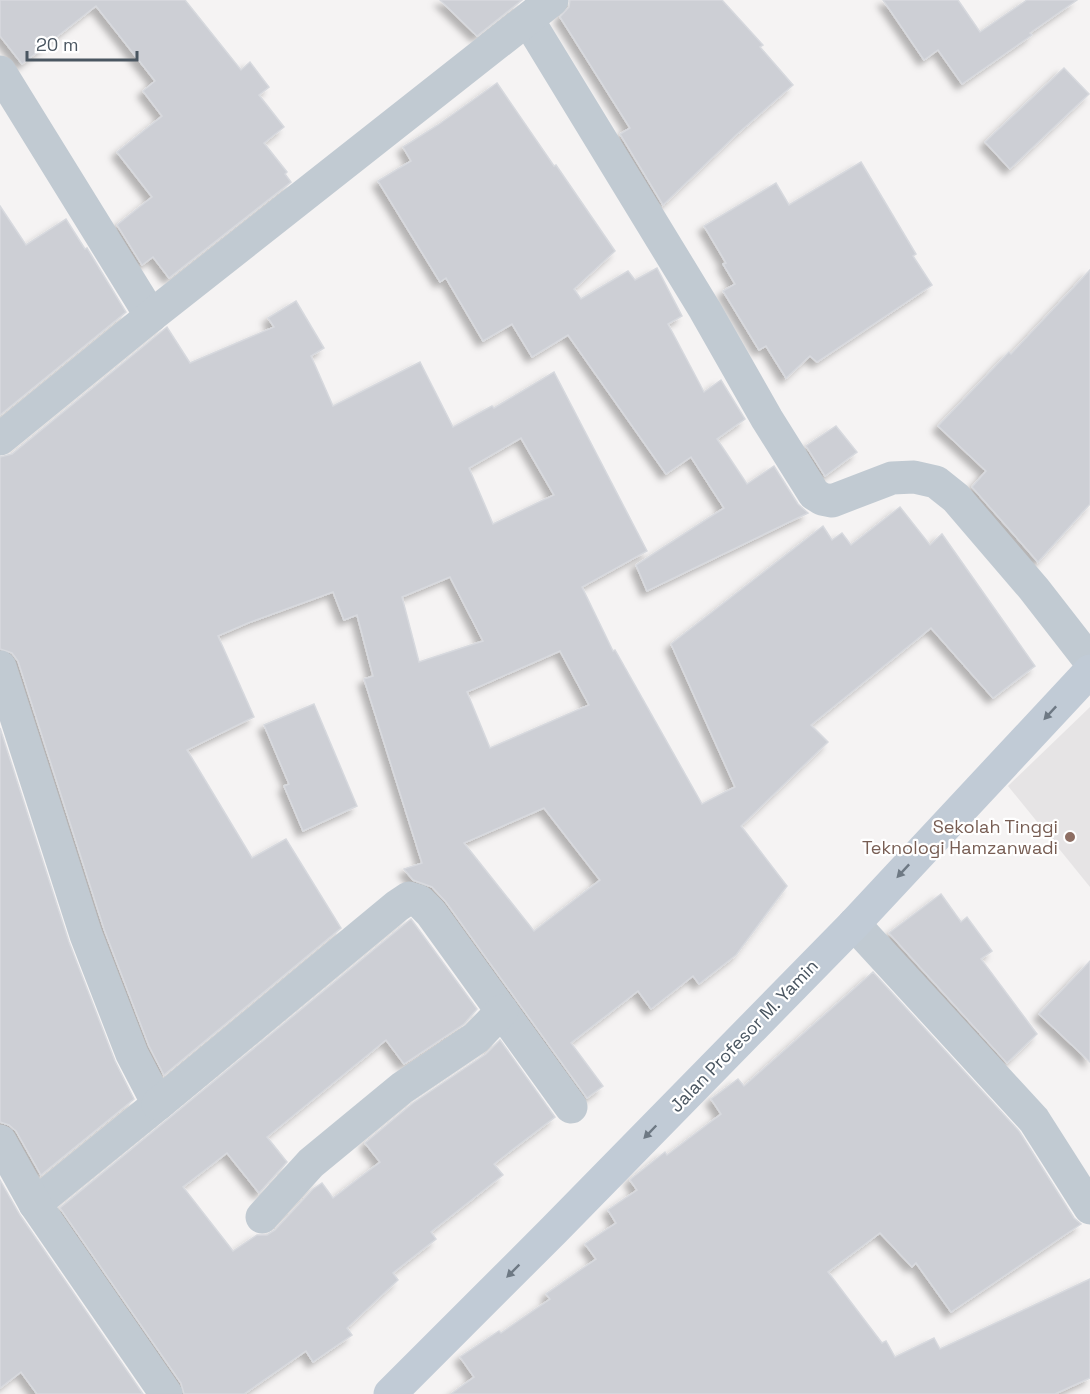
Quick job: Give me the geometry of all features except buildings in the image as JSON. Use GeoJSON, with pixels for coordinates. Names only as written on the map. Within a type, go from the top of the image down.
{"type":"FeatureCollection","features":[{"type":"Feature","properties":{"kind":"main road","name":"Jalan Profesor M. Yamin"},"geometry":{"type":"LineString","coordinates":[[390,1394],[854,924],[1090,671]]}},
{"type":"Feature","properties":{"kind":"street"},"geometry":{"type":"LineString","coordinates":[[0,440],[151,316],[540,10],[705,310],[767,419],[814,494],[832,501],[892,478],[914,477],[936,482],[956,498],[1034,589],[1090,662]]}},
{"type":"Feature","properties":{"kind":"street"},"geometry":{"type":"LineString","coordinates":[[0,72],[151,316]]}},
{"type":"Feature","properties":{"kind":"street"},"geometry":{"type":"LineString","coordinates":[[0,668],[86,935],[132,1054],[158,1104]]}},
{"type":"Feature","properties":{"kind":"street"},"geometry":{"type":"LineString","coordinates":[[35,1204],[409,898],[419,901],[431,914],[571,1107]]}},
{"type":"Feature","properties":{"kind":"street"},"geometry":{"type":"LineString","coordinates":[[854,924],[1034,1120],[1090,1208]]}},
{"type":"Feature","properties":{"kind":"street"},"geometry":{"type":"LineString","coordinates":[[262,1217],[311,1163],[402,1088],[476,1038],[502,1011]]}},
{"type":"Feature","properties":{"kind":"street"},"geometry":{"type":"LineString","coordinates":[[0,1142],[35,1204],[166,1394]]}},
{"type":"Feature","properties":{"kind":"shaded area","name":"Sekolah Tinggi Teknologi Hamzanwadi"},"geometry":{"type":"Polygon","coordinates":[[[1090,707],[1090,887],[1008,786],[1090,707]]]}},
{"type":"Feature","properties":{"kind":"place","name":"Sekolah Tinggi Teknologi Hamzanwadi"},"geometry":{"type":"Point","coordinates":[1070,837]}}]}
